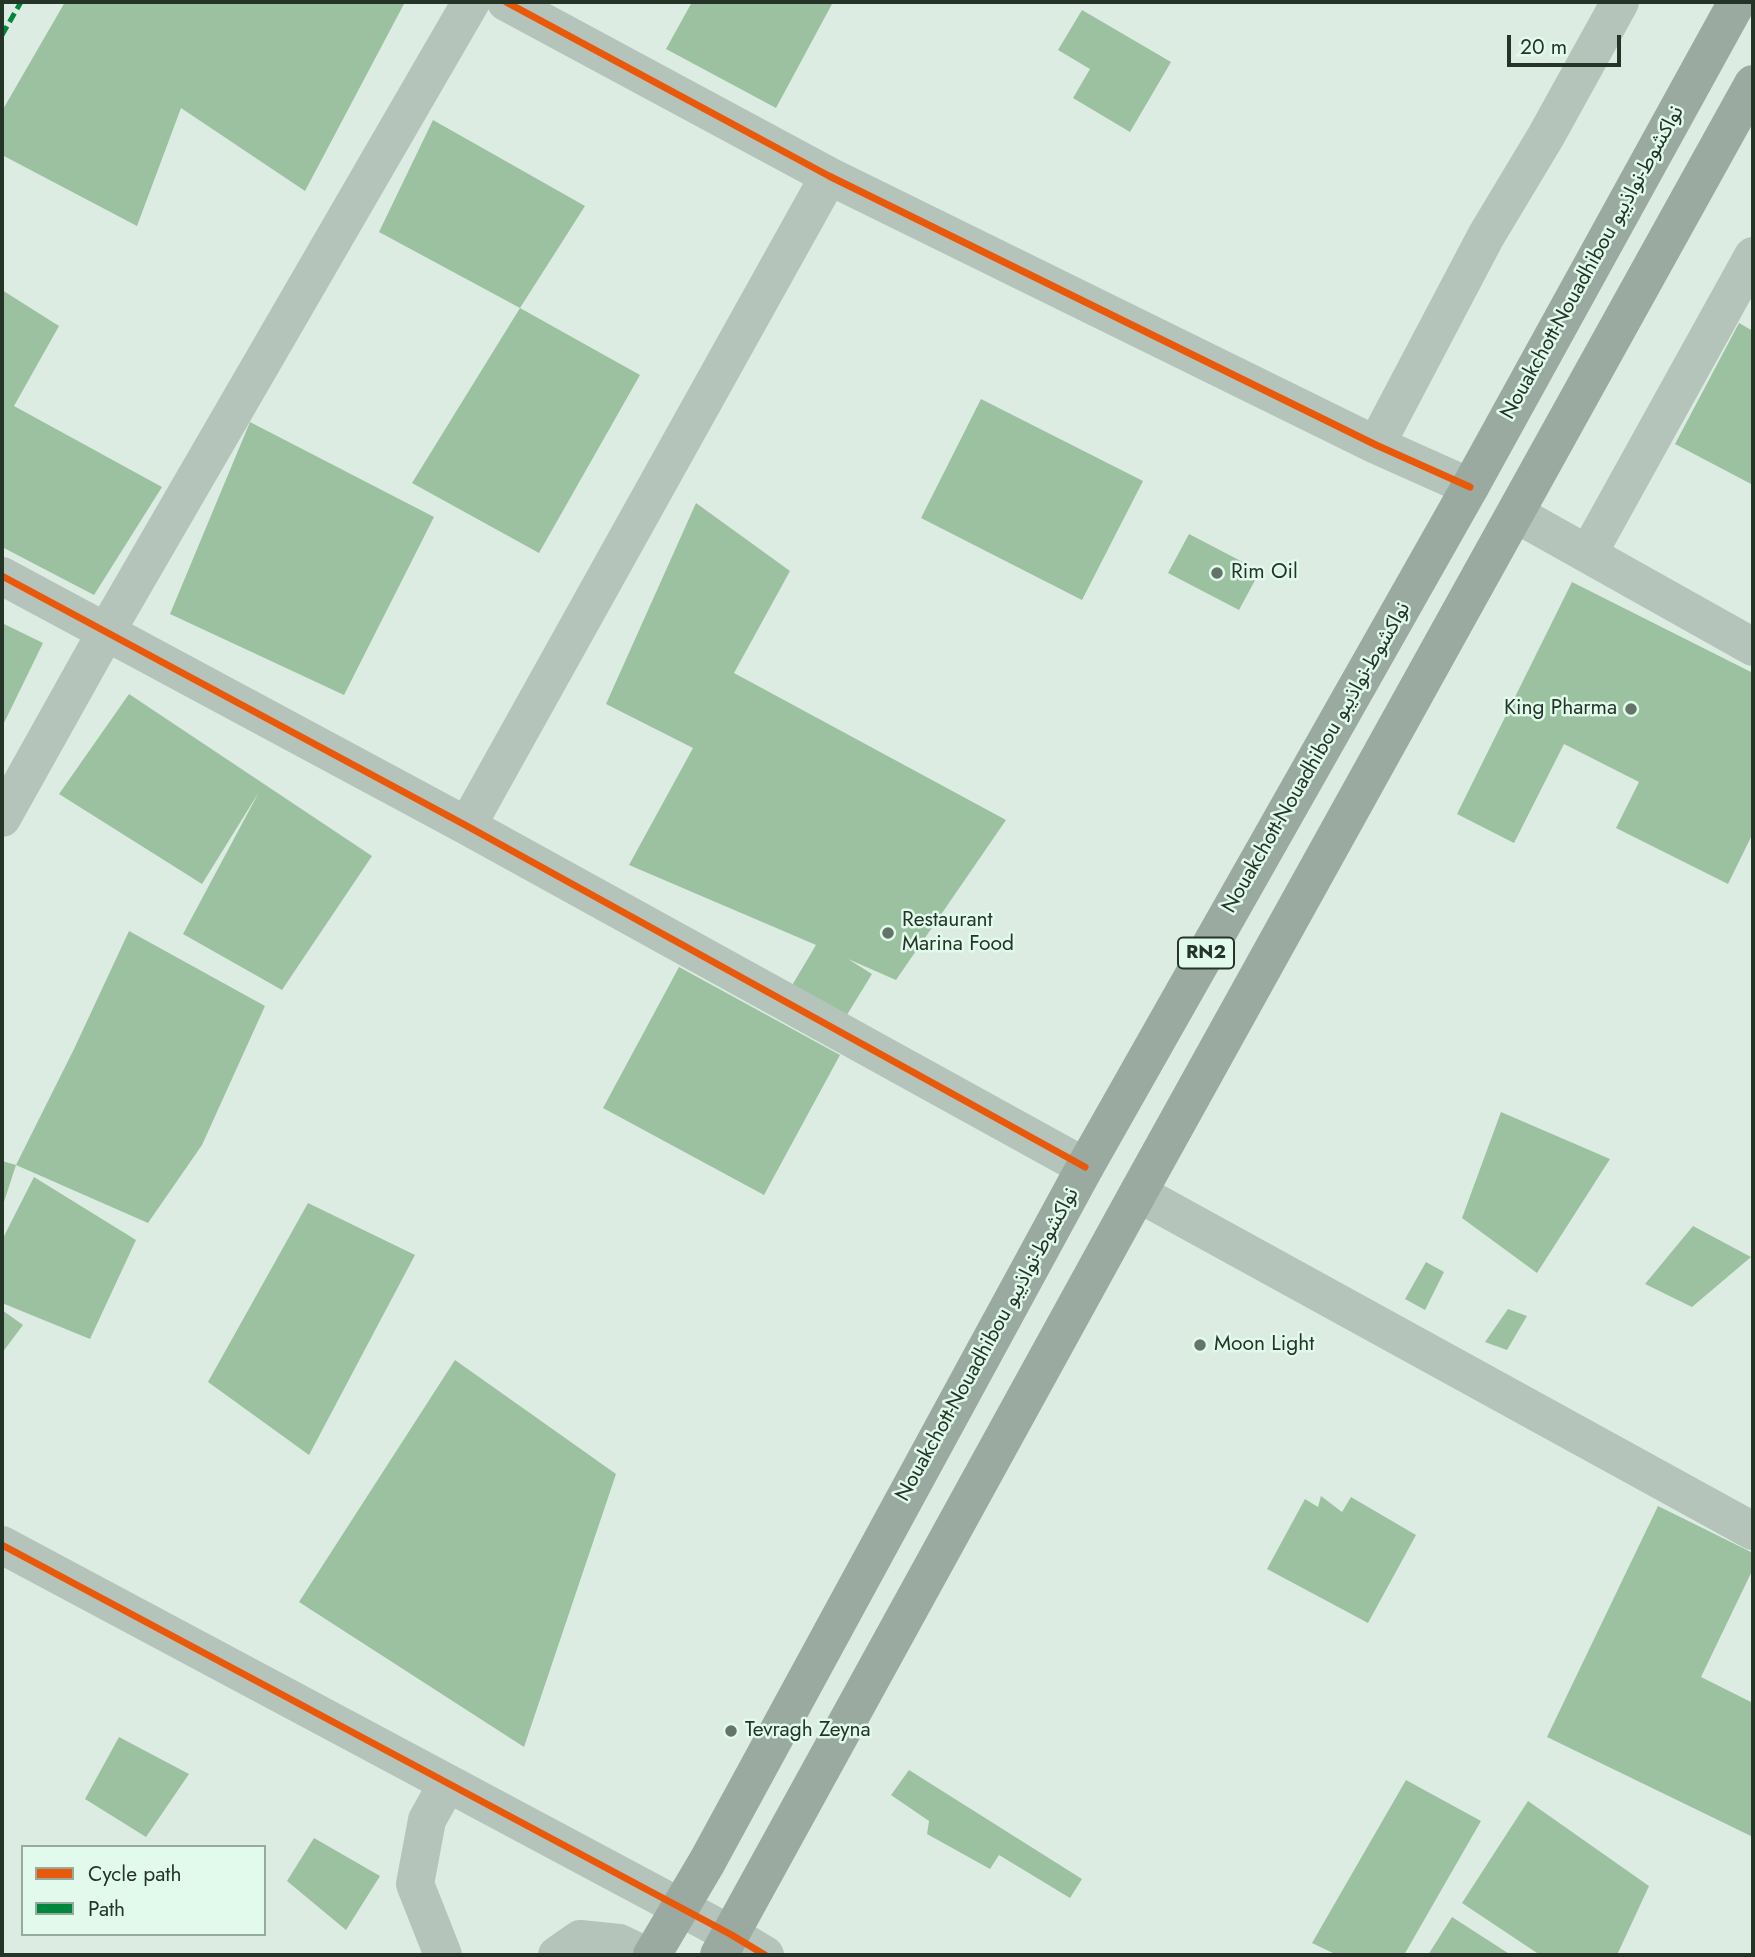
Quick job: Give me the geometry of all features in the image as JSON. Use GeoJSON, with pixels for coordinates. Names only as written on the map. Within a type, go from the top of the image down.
{"type":"FeatureCollection","features":[{"type":"Feature","properties":{"kind":"highway","name":"Nouakchott-Nouadhibou نواكشوط-نواذيبو"},"geometry":{"type":"LineString","coordinates":[[652,1955],[713,1851],[1085,1167],[1470,487],[1737,2]]}},
{"type":"Feature","properties":{"kind":"highway","name":"RN2"},"geometry":{"type":"LineString","coordinates":[[725,1945],[1753,84]]}},
{"type":"Feature","properties":{"kind":"street"},"geometry":{"type":"LineString","coordinates":[[2,818],[106,632],[471,2]]}},
{"type":"Feature","properties":{"kind":"street"},"geometry":{"type":"LineString","coordinates":[[506,2],[830,176],[1376,445],[1470,487]]}},
{"type":"Feature","properties":{"kind":"street"},"geometry":{"type":"LineString","coordinates":[[1376,445],[1486,236],[1546,136],[1620,2]]}},
{"type":"Feature","properties":{"kind":"street"},"geometry":{"type":"LineString","coordinates":[[467,826],[830,176]]}},
{"type":"Feature","properties":{"kind":"street"},"geometry":{"type":"LineString","coordinates":[[1588,554],[1753,256]]}},
{"type":"Feature","properties":{"kind":"street"},"geometry":{"type":"LineString","coordinates":[[1516,514],[1753,647]]}},
{"type":"Feature","properties":{"kind":"street"},"geometry":{"type":"LineString","coordinates":[[2,576],[467,826],[1085,1167]]}},
{"type":"Feature","properties":{"kind":"street"},"geometry":{"type":"LineString","coordinates":[[1138,1193],[1753,1531]]}},
{"type":"Feature","properties":{"kind":"street"},"geometry":{"type":"LineString","coordinates":[[2,1545],[678,1907],[725,1945],[765,1955]]}},
{"type":"Feature","properties":{"kind":"street"},"geometry":{"type":"LineString","coordinates":[[443,1955],[415,1884],[427,1820],[447,1784]]}},
{"type":"Feature","properties":{"kind":"street"},"geometry":{"type":"LineString","coordinates":[[556,1955],[580,1939],[619,1942],[644,1955]]}},
{"type":"Feature","properties":{"kind":"building"},"geometry":{"type":"Polygon","coordinates":[[[65,2],[405,2],[305,191],[181,108],[137,226],[2,155],[2,111],[65,2]]]}},
{"type":"Feature","properties":{"kind":"building"},"geometry":{"type":"Polygon","coordinates":[[[692,2],[832,4],[776,108],[666,49],[692,2]]]}},
{"type":"Feature","properties":{"kind":"building"},"geometry":{"type":"Polygon","coordinates":[[[1082,10],[1171,62],[1130,132],[1073,98],[1090,69],[1058,50],[1082,10]]]}},
{"type":"Feature","properties":{"kind":"building"},"geometry":{"type":"Polygon","coordinates":[[[433,120],[585,206],[520,308],[379,232],[433,120]]]}},
{"type":"Feature","properties":{"kind":"building"},"geometry":{"type":"Polygon","coordinates":[[[2,290],[59,326],[14,406],[162,487],[94,595],[2,547],[2,290]]]}},
{"type":"Feature","properties":{"kind":"building"},"geometry":{"type":"Polygon","coordinates":[[[520,308],[640,375],[539,553],[412,483],[520,308]]]}},
{"type":"Feature","properties":{"kind":"building"},"geometry":{"type":"Polygon","coordinates":[[[1739,323],[1753,331],[1753,485],[1675,444],[1739,323]]]}},
{"type":"Feature","properties":{"kind":"building"},"geometry":{"type":"Polygon","coordinates":[[[981,399],[1143,481],[1082,600],[921,518],[981,399]]]}},
{"type":"Feature","properties":{"kind":"building"},"geometry":{"type":"Polygon","coordinates":[[[250,422],[434,517],[344,695],[170,614],[250,422]]]}},
{"type":"Feature","properties":{"kind":"building"},"geometry":{"type":"Polygon","coordinates":[[[696,503],[790,571],[734,673],[1006,820],[896,980],[848,959],[872,974],[845,1018],[791,987],[816,945],[629,865],[693,748],[606,704],[696,503]]]}},
{"type":"Feature","properties":{"kind":"building"},"geometry":{"type":"Polygon","coordinates":[[[1189,534],[1260,571],[1239,610],[1168,573],[1189,534]]]}},
{"type":"Feature","properties":{"kind":"building","name":"King Pharma"},"geometry":{"type":"Polygon","coordinates":[[[1572,582],[1753,673],[1753,833],[1728,884],[1616,828],[1639,782],[1564,744],[1514,843],[1457,814],[1572,582]]]}},
{"type":"Feature","properties":{"kind":"building"},"geometry":{"type":"Polygon","coordinates":[[[2,623],[43,643],[2,727],[2,623]]]}},
{"type":"Feature","properties":{"kind":"building"},"geometry":{"type":"Polygon","coordinates":[[[129,694],[372,856],[282,990],[183,934],[259,792],[202,884],[59,794],[129,694]]]}},
{"type":"Feature","properties":{"kind":"building"},"geometry":{"type":"Polygon","coordinates":[[[129,931],[265,1006],[202,1145],[148,1223],[16,1165],[129,931]]]}},
{"type":"Feature","properties":{"kind":"building"},"geometry":{"type":"Polygon","coordinates":[[[679,967],[840,1055],[764,1195],[603,1108],[679,967]]]}},
{"type":"Feature","properties":{"kind":"building"},"geometry":{"type":"Polygon","coordinates":[[[1501,1112],[1610,1159],[1537,1273],[1462,1218],[1501,1112]]]}},
{"type":"Feature","properties":{"kind":"building"},"geometry":{"type":"Polygon","coordinates":[[[2,1161],[16,1165],[2,1208],[2,1161]]]}},
{"type":"Feature","properties":{"kind":"building"},"geometry":{"type":"Polygon","coordinates":[[[34,1177],[136,1240],[90,1339],[2,1303],[2,1240],[34,1177]]]}},
{"type":"Feature","properties":{"kind":"building"},"geometry":{"type":"Polygon","coordinates":[[[308,1203],[415,1255],[309,1455],[208,1382],[308,1203]]]}},
{"type":"Feature","properties":{"kind":"building"},"geometry":{"type":"Polygon","coordinates":[[[1693,1226],[1751,1257],[1692,1307],[1645,1284],[1693,1226]]]}},
{"type":"Feature","properties":{"kind":"building"},"geometry":{"type":"Polygon","coordinates":[[[1426,1262],[1444,1272],[1425,1310],[1405,1299],[1426,1262]]]}},
{"type":"Feature","properties":{"kind":"building"},"geometry":{"type":"Polygon","coordinates":[[[1508,1309],[1527,1316],[1507,1350],[1485,1342],[1508,1309]]]}},
{"type":"Feature","properties":{"kind":"building"},"geometry":{"type":"Polygon","coordinates":[[[2,1310],[23,1325],[2,1353],[2,1310]]]}},
{"type":"Feature","properties":{"kind":"building"},"geometry":{"type":"Polygon","coordinates":[[[455,1360],[616,1474],[524,1747],[299,1602],[455,1360]]]}},
{"type":"Feature","properties":{"kind":"building"},"geometry":{"type":"Polygon","coordinates":[[[1321,1496],[1342,1512],[1351,1497],[1416,1535],[1368,1623],[1267,1569],[1305,1499],[1318,1507],[1321,1496]]]}},
{"type":"Feature","properties":{"kind":"building"},"geometry":{"type":"Polygon","coordinates":[[[1658,1506],[1753,1553],[1753,1569],[1701,1677],[1753,1703],[1753,1837],[1547,1737],[1658,1506]]]}},
{"type":"Feature","properties":{"kind":"building"},"geometry":{"type":"Polygon","coordinates":[[[119,1737],[189,1774],[146,1837],[85,1799],[119,1737]]]}},
{"type":"Feature","properties":{"kind":"building"},"geometry":{"type":"Polygon","coordinates":[[[909,1770],[1082,1879],[1070,1898],[999,1855],[990,1869],[927,1834],[929,1821],[891,1795],[909,1770]]]}},
{"type":"Feature","properties":{"kind":"building"},"geometry":{"type":"Polygon","coordinates":[[[1406,1780],[1481,1821],[1404,1955],[1337,1955],[1312,1943],[1406,1780]]]}},
{"type":"Feature","properties":{"kind":"building"},"geometry":{"type":"Polygon","coordinates":[[[1528,1801],[1649,1886],[1617,1955],[1540,1955],[1462,1903],[1528,1801]]]}},
{"type":"Feature","properties":{"kind":"building"},"geometry":{"type":"Polygon","coordinates":[[[314,1838],[380,1876],[346,1930],[287,1881],[314,1838]]]}},
{"type":"Feature","properties":{"kind":"building"},"geometry":{"type":"Polygon","coordinates":[[[1452,1917],[1511,1955],[1428,1955],[1452,1917]]]}},
{"type":"Feature","properties":{"kind":"marked path"},"geometry":{"type":"LineString","coordinates":[[2,35],[21,2]]}},
{"type":"Feature","properties":{"kind":"cycle path"},"geometry":{"type":"LineString","coordinates":[[506,2],[829,176],[1376,445],[1470,487]]}},
{"type":"Feature","properties":{"kind":"cycle path"},"geometry":{"type":"LineString","coordinates":[[2,576],[467,826],[1085,1167]]}},
{"type":"Feature","properties":{"kind":"cycle path"},"geometry":{"type":"LineString","coordinates":[[2,1545],[765,1955]]}},
{"type":"Feature","properties":{"kind":"place","name":"Rim Oil"},"geometry":{"type":"Point","coordinates":[1217,573]}},
{"type":"Feature","properties":{"kind":"place","name":"King Pharma"},"geometry":{"type":"Point","coordinates":[1631,709]}},
{"type":"Feature","properties":{"kind":"place","name":"Restaurant Marina Food"},"geometry":{"type":"Point","coordinates":[888,933]}},
{"type":"Feature","properties":{"kind":"place","name":"Moon Light"},"geometry":{"type":"Point","coordinates":[1200,1345]}},
{"type":"Feature","properties":{"kind":"place","name":"Tevragh Zeyna"},"geometry":{"type":"Point","coordinates":[731,1731]}}]}
